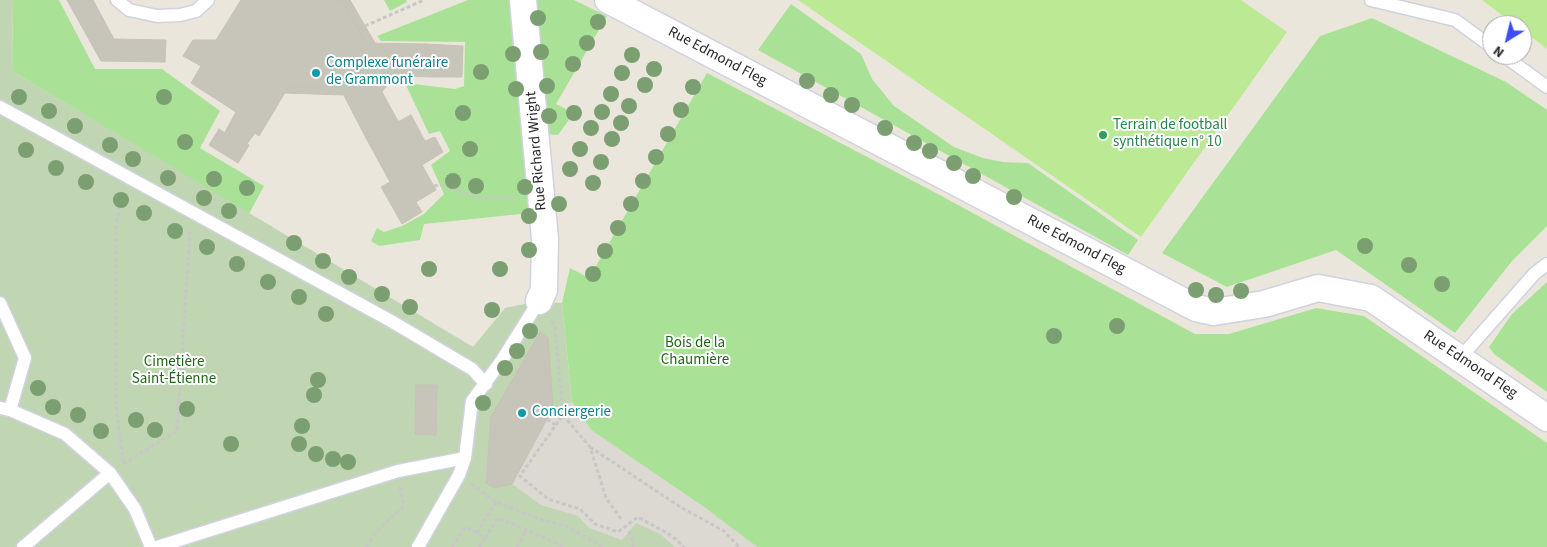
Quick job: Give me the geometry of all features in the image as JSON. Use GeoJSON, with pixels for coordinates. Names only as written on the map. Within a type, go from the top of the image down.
{"type":"FeatureCollection","features":[{"type":"Feature","properties":{"kind":"street","name":"Rue Richard Wright"},"geometry":{"type":"LineString","coordinates":[[524,0],[546,256],[544,290],[539,301]]}},
{"type":"Feature","properties":{"kind":"street","name":"Rue Edmond Fleg"},"geometry":{"type":"LineString","coordinates":[[608,0],[1196,308],[1214,312],[1264,304],[1318,288],[1371,298],[1547,418]]}},
{"type":"Feature","properties":{"kind":"lane"},"geometry":{"type":"LineString","coordinates":[[117,0],[129,10],[157,16],[180,15],[196,11],[208,0]]}},
{"type":"Feature","properties":{"kind":"lane"},"geometry":{"type":"LineString","coordinates":[[1371,0],[1455,20],[1482,40]]}},
{"type":"Feature","properties":{"kind":"lane"},"geometry":{"type":"LineString","coordinates":[[1517,65],[1547,87]]}},
{"type":"Feature","properties":{"kind":"lane"},"geometry":{"type":"LineString","coordinates":[[0,106],[191,213],[391,321],[472,369],[486,384]]}},
{"type":"Feature","properties":{"kind":"lane"},"geometry":{"type":"LineString","coordinates":[[1460,358],[1535,273],[1547,264]]}},
{"type":"Feature","properties":{"kind":"lane"},"geometry":{"type":"LineString","coordinates":[[418,547],[459,475],[465,458],[472,401],[486,384],[539,301]]}},
{"type":"Feature","properties":{"kind":"lane"},"geometry":{"type":"LineString","coordinates":[[0,303],[25,358],[5,409],[65,434],[110,473],[135,508],[152,547]]}},
{"type":"Feature","properties":{"kind":"lane"},"geometry":{"type":"LineString","coordinates":[[157,547],[398,471],[465,458]]}},
{"type":"Feature","properties":{"kind":"lane"},"geometry":{"type":"LineString","coordinates":[[23,547],[110,473]]}},
{"type":"Feature","properties":{"kind":"path"},"geometry":{"type":"LineString","coordinates":[[365,26],[424,0]]}},
{"type":"Feature","properties":{"kind":"path"},"geometry":{"type":"LineString","coordinates":[[123,464],[116,405],[116,226],[125,176]]}},
{"type":"Feature","properties":{"kind":"path"},"geometry":{"type":"LineString","coordinates":[[434,186],[440,185],[482,198],[528,198],[541,190]]}},
{"type":"Feature","properties":{"kind":"path"},"geometry":{"type":"LineString","coordinates":[[110,473],[177,430],[191,213]]}},
{"type":"Feature","properties":{"kind":"path"},"geometry":{"type":"LineString","coordinates":[[539,301],[555,327],[563,415],[590,447],[682,508],[724,531],[739,547]]}},
{"type":"Feature","properties":{"kind":"path"},"geometry":{"type":"LineString","coordinates":[[563,415],[520,476],[548,499],[580,509],[595,524],[618,532],[638,517],[672,536],[684,547]]}},
{"type":"Feature","properties":{"kind":"path"},"geometry":{"type":"LineString","coordinates":[[547,419],[555,425]]}},
{"type":"Feature","properties":{"kind":"path"},"geometry":{"type":"LineString","coordinates":[[590,447],[606,498],[622,520]]}},
{"type":"Feature","properties":{"kind":"path"},"geometry":{"type":"LineString","coordinates":[[366,547],[376,532],[404,506],[398,471]]}},
{"type":"Feature","properties":{"kind":"path"},"geometry":{"type":"LineString","coordinates":[[459,475],[496,502],[537,518],[568,527],[603,547]]}},
{"type":"Feature","properties":{"kind":"path"},"geometry":{"type":"LineString","coordinates":[[477,533],[496,502]]}},
{"type":"Feature","properties":{"kind":"path"},"geometry":{"type":"LineString","coordinates":[[478,547],[498,518],[565,547]]}},
{"type":"Feature","properties":{"kind":"path"},"geometry":{"type":"LineString","coordinates":[[452,547],[465,527],[484,538]]}},
{"type":"Feature","properties":{"kind":"path"},"geometry":{"type":"LineString","coordinates":[[517,547],[526,530]]}},
{"type":"Feature","properties":{"kind":"path"},"geometry":{"type":"LineString","coordinates":[[629,531],[633,547]]}},
{"type":"Feature","properties":{"kind":"green space","name":"Cimetière Saint-Étienne"},"geometry":{"type":"Polygon","coordinates":[[[0,0],[13,0],[12,71],[473,347],[505,308],[539,301],[562,303],[572,402],[591,430],[704,507],[757,547],[0,547],[0,0]]]}},
{"type":"Feature","properties":{"kind":"green space"},"geometry":{"type":"Polygon","coordinates":[[[13,0],[59,0],[95,69],[162,69],[220,111],[200,148],[264,186],[249,214],[12,71],[13,0]]]}},
{"type":"Feature","properties":{"kind":"green space"},"geometry":{"type":"Polygon","coordinates":[[[384,0],[406,0],[407,2],[390,11],[384,0]]]}},
{"type":"Feature","properties":{"kind":"green space"},"geometry":{"type":"Polygon","coordinates":[[[468,0],[512,0],[530,213],[424,224],[420,240],[379,246],[371,241],[377,228],[384,232],[402,226],[424,214],[444,194],[431,165],[450,151],[440,131],[429,134],[405,83],[455,89],[464,86],[465,42],[381,41],[377,36],[468,0]]]}},
{"type":"Feature","properties":{"kind":"green space"},"geometry":{"type":"Polygon","coordinates":[[[537,0],[574,0],[607,16],[556,104],[574,113],[558,135],[546,134],[534,5],[537,0]]]}},
{"type":"Feature","properties":{"kind":"green space","name":"Terrain de football synthétique n° 10"},"geometry":{"type":"Polygon","coordinates":[[[798,0],[1241,0],[1287,32],[1141,237],[798,0]]]}},
{"type":"Feature","properties":{"kind":"green space"},"geometry":{"type":"Polygon","coordinates":[[[1482,0],[1547,0],[1547,49],[1532,38],[1532,15],[1502,15],[1482,0]]]}},
{"type":"Feature","properties":{"kind":"green space"},"geometry":{"type":"Polygon","coordinates":[[[791,4],[861,54],[872,79],[894,106],[954,147],[983,158],[1003,162],[1028,163],[1138,240],[1128,255],[758,50],[791,4]]]}},
{"type":"Feature","properties":{"kind":"green space"},"geometry":{"type":"Polygon","coordinates":[[[1372,18],[1506,82],[1547,110],[1547,226],[1512,261],[1455,333],[1336,250],[1227,287],[1162,253],[1320,36],[1372,18]]]}},
{"type":"Feature","properties":{"kind":"green space","name":"Bois de la Chaumière"},"geometry":{"type":"Polygon","coordinates":[[[707,73],[936,193],[1195,334],[1229,334],[1316,308],[1364,316],[1547,443],[1547,547],[757,547],[704,507],[591,430],[572,402],[562,303],[570,268],[589,278],[707,73]]]}},
{"type":"Feature","properties":{"kind":"green space"},"geometry":{"type":"Polygon","coordinates":[[[1547,282],[1547,392],[1494,354],[1489,347],[1512,314],[1547,282]]]}},
{"type":"Feature","properties":{"kind":"shaded area"},"geometry":{"type":"Polygon","coordinates":[[[572,402],[591,430],[704,507],[757,547],[675,547],[660,534],[636,523],[622,540],[589,528],[578,516],[541,505],[512,484],[553,408],[572,402]]]}},
{"type":"Feature","properties":{"kind":"building"},"geometry":{"type":"Polygon","coordinates":[[[67,0],[93,0],[114,39],[166,40],[165,62],[101,61],[67,0]]]}},
{"type":"Feature","properties":{"kind":"building","name":"Complexe funéraire de Grammont"},"geometry":{"type":"Polygon","coordinates":[[[241,0],[342,0],[366,43],[426,44],[426,50],[444,51],[444,69],[434,69],[434,77],[393,76],[382,92],[398,121],[366,138],[339,86],[289,86],[259,136],[255,133],[247,144],[249,145],[248,147],[224,134],[236,112],[191,83],[201,66],[183,56],[193,40],[216,40],[241,0]]]}},
{"type":"Feature","properties":{"kind":"building"},"geometry":{"type":"Polygon","coordinates":[[[342,0],[350,0],[375,43],[366,43],[342,0]]]}},
{"type":"Feature","properties":{"kind":"building"},"geometry":{"type":"Polygon","coordinates":[[[426,44],[463,46],[462,77],[434,77],[434,69],[444,69],[444,51],[426,50],[426,44]]]}},
{"type":"Feature","properties":{"kind":"building"},"geometry":{"type":"Polygon","coordinates":[[[289,86],[339,86],[343,95],[285,93],[289,86]]]}},
{"type":"Feature","properties":{"kind":"building"},"geometry":{"type":"Polygon","coordinates":[[[411,115],[425,141],[435,137],[443,152],[422,165],[436,190],[416,202],[422,212],[402,224],[381,187],[390,182],[366,138],[411,115]]]}},
{"type":"Feature","properties":{"kind":"building"},"geometry":{"type":"Polygon","coordinates":[[[219,129],[226,136],[248,147],[238,163],[209,145],[219,129]]]}},
{"type":"Feature","properties":{"kind":"building","name":"Conciergerie"},"geometry":{"type":"Polygon","coordinates":[[[540,332],[548,338],[553,408],[512,484],[494,488],[486,483],[491,417],[540,332]]]}},
{"type":"Feature","properties":{"kind":"building"},"geometry":{"type":"Polygon","coordinates":[[[416,385],[437,385],[436,435],[415,434],[416,385]]]}},
{"type":"Feature","properties":{"kind":"place","name":"Complexe funéraire de Grammont"},"geometry":{"type":"Point","coordinates":[316,73]}},
{"type":"Feature","properties":{"kind":"place","name":"Terrain de football synthétique n° 10"},"geometry":{"type":"Point","coordinates":[1103,135]}},
{"type":"Feature","properties":{"kind":"place","name":"Conciergerie"},"geometry":{"type":"Point","coordinates":[522,413]}}]}
